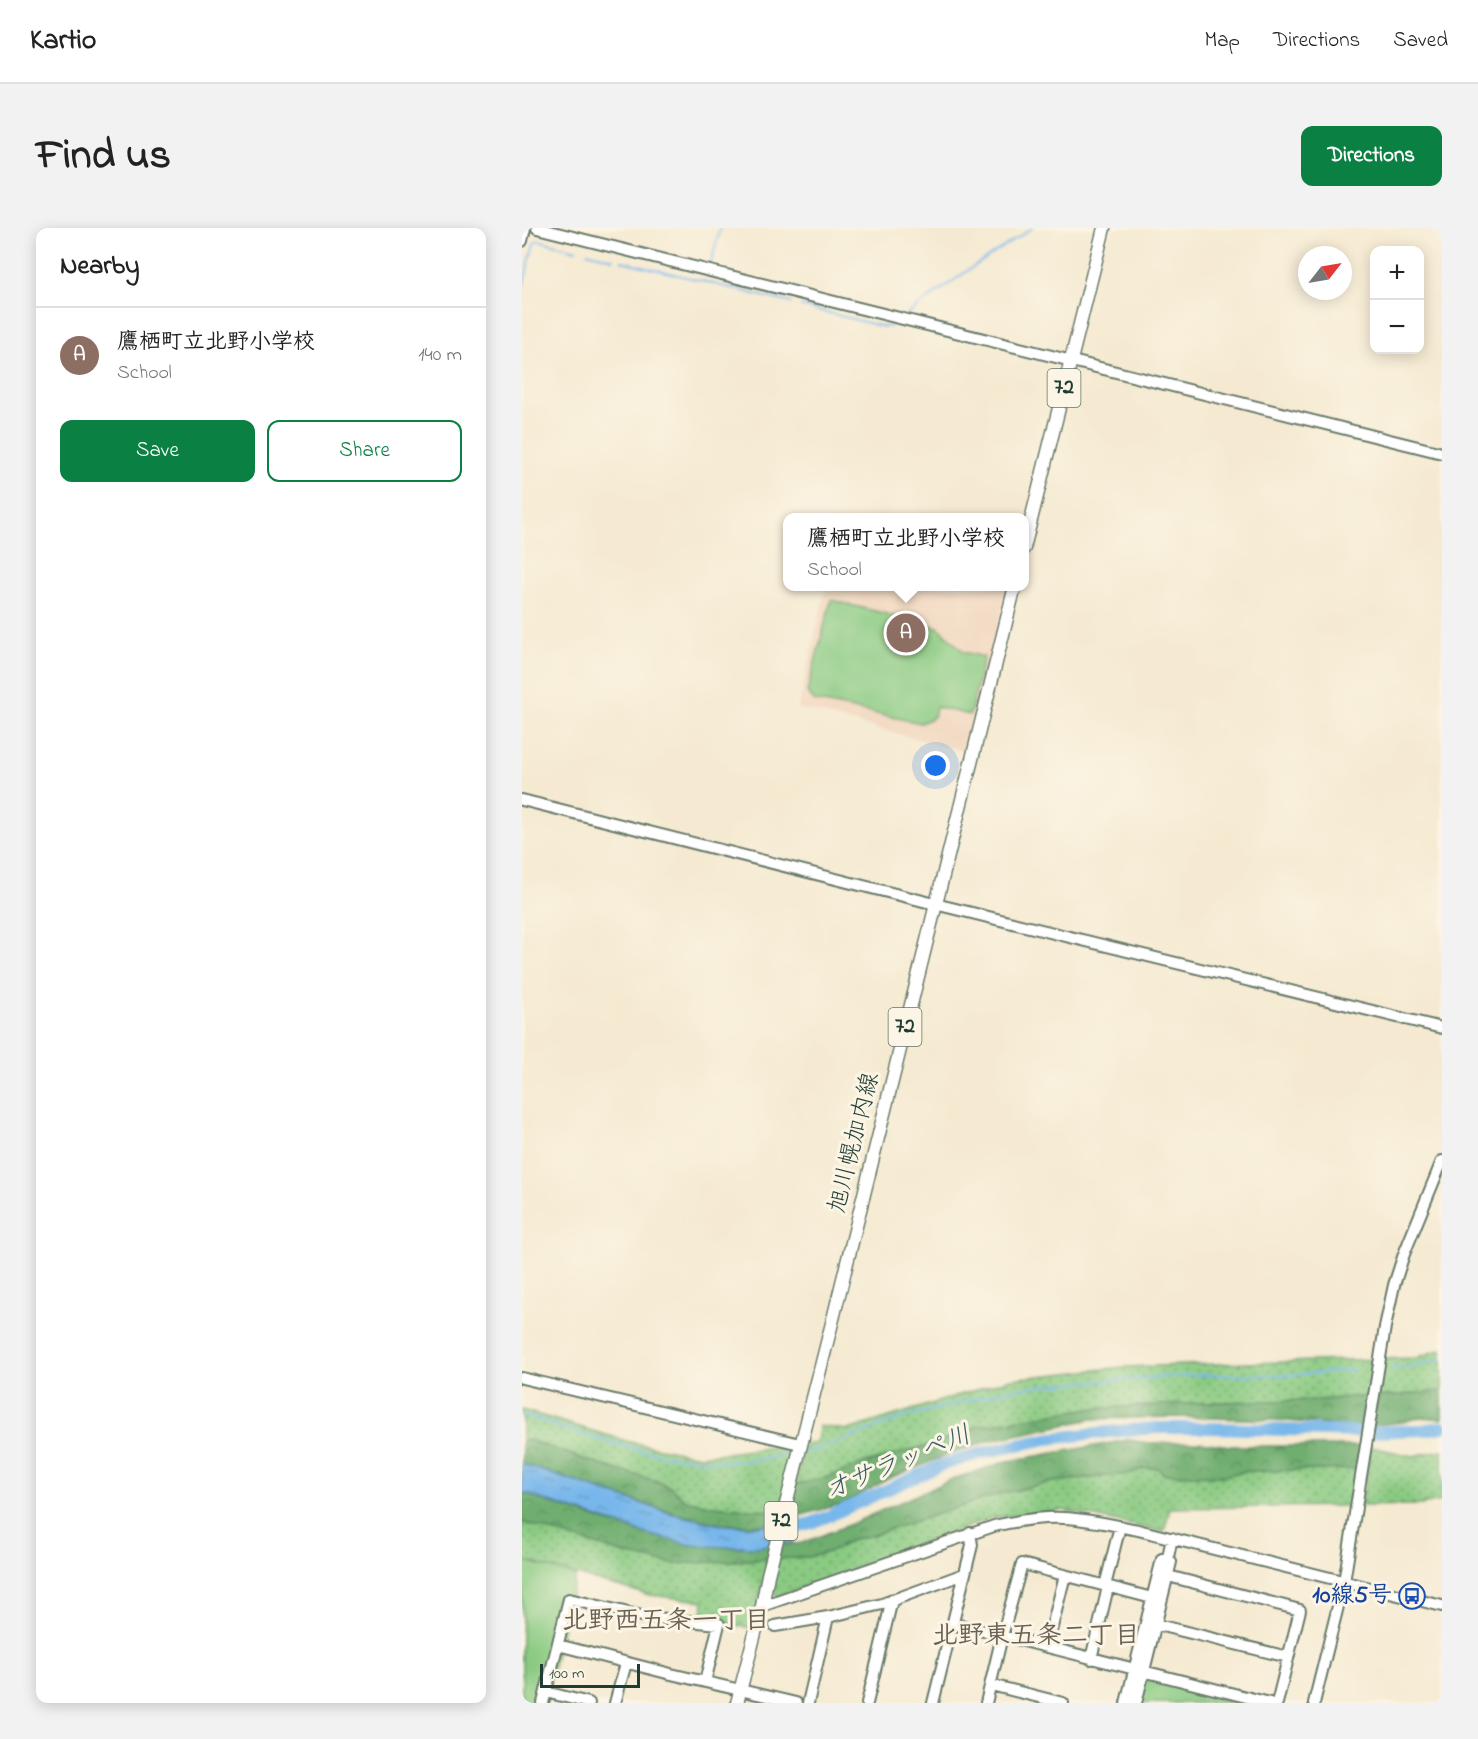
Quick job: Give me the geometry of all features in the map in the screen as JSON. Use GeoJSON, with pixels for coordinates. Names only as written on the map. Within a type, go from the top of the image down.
{"type":"FeatureCollection","features":[{"type":"Feature","properties":{"kind":"main road","name":"72"},"geometry":{"type":"LineString","coordinates":[[1029,528],[1104,228]]}},
{"type":"Feature","properties":{"kind":"main road","name":"旭川幌加内線"},"geometry":{"type":"LineString","coordinates":[[762,1606],[800,1444],[1014,591]]}},
{"type":"Feature","properties":{"kind":"main road","name":"72"},"geometry":{"type":"LineString","coordinates":[[739,1697],[762,1606]]}},
{"type":"Feature","properties":{"kind":"street"},"geometry":{"type":"LineString","coordinates":[[522,241],[525,228]]}},
{"type":"Feature","properties":{"kind":"street"},"geometry":{"type":"LineString","coordinates":[[537,228],[1442,453]]}},
{"type":"Feature","properties":{"kind":"street"},"geometry":{"type":"LineString","coordinates":[[522,800],[1442,1028]]}},
{"type":"Feature","properties":{"kind":"street"},"geometry":{"type":"LineString","coordinates":[[1314,1703],[1344,1582],[1385,1327],[1394,1285],[1404,1254],[1442,1161]]}},
{"type":"Feature","properties":{"kind":"street"},"geometry":{"type":"LineString","coordinates":[[522,1378],[800,1444]]}},
{"type":"Feature","properties":{"kind":"street"},"geometry":{"type":"LineString","coordinates":[[762,1606],[970,1533],[1013,1521],[1054,1518],[1120,1526],[1442,1606]]}},
{"type":"Feature","properties":{"kind":"street"},"geometry":{"type":"LineString","coordinates":[[1091,1659],[1120,1526]]}},
{"type":"Feature","properties":{"kind":"street"},"geometry":{"type":"LineString","coordinates":[[933,1703],[972,1545],[970,1533]]}},
{"type":"Feature","properties":{"kind":"street"},"geometry":{"type":"LineString","coordinates":[[1126,1703],[1139,1670],[1151,1623],[1168,1576],[1171,1562],[1168,1557],[1172,1538]]}},
{"type":"Feature","properties":{"kind":"street"},"geometry":{"type":"LineString","coordinates":[[1151,1623],[1152,1598],[1162,1559],[1168,1557]]}},
{"type":"Feature","properties":{"kind":"street"},"geometry":{"type":"LineString","coordinates":[[986,1703],[1022,1564],[1152,1598]]}},
{"type":"Feature","properties":{"kind":"street"},"geometry":{"type":"LineString","coordinates":[[775,1626],[828,1617],[892,1600],[964,1574]]}},
{"type":"Feature","properties":{"kind":"street"},"geometry":{"type":"LineString","coordinates":[[1047,1647],[1065,1575]]}},
{"type":"Feature","properties":{"kind":"street"},"geometry":{"type":"LineString","coordinates":[[1168,1576],[1300,1610],[1277,1703]]}},
{"type":"Feature","properties":{"kind":"street"},"geometry":{"type":"LineString","coordinates":[[589,1703],[545,1697],[569,1599],[646,1617],[719,1624],[705,1682]]}},
{"type":"Feature","properties":{"kind":"street"},"geometry":{"type":"LineString","coordinates":[[867,1703],[892,1600]]}},
{"type":"Feature","properties":{"kind":"street"},"geometry":{"type":"LineString","coordinates":[[808,1703],[828,1617]]}},
{"type":"Feature","properties":{"kind":"street"},"geometry":{"type":"LineString","coordinates":[[952,1623],[1139,1670],[1232,1698],[1270,1703]]}},
{"type":"Feature","properties":{"kind":"street"},"geometry":{"type":"LineString","coordinates":[[1151,1623],[1288,1657]]}},
{"type":"Feature","properties":{"kind":"street"},"geometry":{"type":"LineString","coordinates":[[558,1645],[705,1682],[739,1697],[796,1703]]}},
{"type":"Feature","properties":{"kind":"street"},"geometry":{"type":"LineString","coordinates":[[615,1703],[626,1663]]}},
{"type":"Feature","properties":{"kind":"street"},"geometry":{"type":"LineString","coordinates":[[1136,1703],[1139,1670]]}},
{"type":"Feature","properties":{"kind":"street"},"geometry":{"type":"LineString","coordinates":[[991,1685],[1063,1703]]}},
{"type":"Feature","properties":{"kind":"shaded area"},"geometry":{"type":"Polygon","coordinates":[[[825,591],[1007,591],[967,752],[798,708],[825,591]]]}},
{"type":"Feature","properties":{"kind":"green space"},"geometry":{"type":"Polygon","coordinates":[[[831,600],[938,627],[964,652],[984,657],[970,715],[936,707],[934,717],[921,723],[814,701],[807,692],[831,600]]]}},
{"type":"Feature","properties":{"kind":"green space"},"geometry":{"type":"Polygon","coordinates":[[[1442,1349],[1442,1391],[1378,1397],[1382,1359],[1415,1358],[1442,1349]]]}},
{"type":"Feature","properties":{"kind":"green space"},"geometry":{"type":"Polygon","coordinates":[[[1377,1359],[1370,1397],[1085,1409],[979,1426],[937,1443],[795,1485],[805,1444],[817,1442],[819,1426],[848,1430],[1010,1379],[1123,1367],[1377,1359]]]}},
{"type":"Feature","properties":{"kind":"green space"},"geometry":{"type":"Polygon","coordinates":[[[1442,1391],[1442,1419],[1420,1417],[1403,1422],[1373,1425],[1378,1397],[1442,1391]]]}},
{"type":"Feature","properties":{"kind":"green space"},"geometry":{"type":"Polygon","coordinates":[[[1370,1397],[1364,1426],[1277,1420],[1176,1417],[1092,1419],[988,1441],[890,1478],[844,1503],[788,1519],[795,1485],[937,1443],[979,1426],[1085,1409],[1370,1397]]]}},
{"type":"Feature","properties":{"kind":"green space"},"geometry":{"type":"Polygon","coordinates":[[[522,1410],[630,1442],[700,1456],[799,1444],[781,1512],[712,1506],[685,1500],[671,1487],[653,1480],[600,1465],[529,1440],[522,1441],[522,1410]]]}},
{"type":"Feature","properties":{"kind":"green space"},"geometry":{"type":"Polygon","coordinates":[[[529,1440],[600,1465],[653,1480],[671,1487],[685,1500],[712,1506],[781,1512],[778,1523],[738,1525],[680,1515],[522,1464],[522,1441],[529,1440]]]}},
{"type":"Feature","properties":{"kind":"green space"},"geometry":{"type":"Polygon","coordinates":[[[1128,1440],[1149,1443],[1201,1442],[1230,1446],[1362,1446],[1359,1469],[1246,1471],[1223,1476],[1164,1474],[1158,1468],[1144,1468],[1129,1474],[1052,1482],[999,1494],[870,1536],[853,1539],[832,1551],[808,1557],[777,1559],[779,1546],[802,1543],[950,1480],[1008,1461],[1128,1440]]]}},
{"type":"Feature","properties":{"kind":"green space"},"geometry":{"type":"Polygon","coordinates":[[[1371,1447],[1413,1456],[1442,1450],[1442,1501],[1421,1505],[1361,1506],[1371,1447]]]}},
{"type":"Feature","properties":{"kind":"green space"},"geometry":{"type":"Polygon","coordinates":[[[1144,1468],[1158,1468],[1164,1474],[1223,1476],[1246,1471],[1359,1469],[1355,1506],[1170,1508],[1164,1532],[1063,1510],[991,1518],[777,1597],[770,1589],[777,1559],[808,1557],[832,1551],[853,1539],[870,1536],[999,1494],[1052,1482],[1129,1474],[1144,1468]]]}},
{"type":"Feature","properties":{"kind":"green space"},"geometry":{"type":"Polygon","coordinates":[[[522,1493],[614,1524],[676,1541],[708,1546],[772,1545],[768,1559],[673,1564],[629,1555],[522,1522],[522,1493]]]}},
{"type":"Feature","properties":{"kind":"green space"},"geometry":{"type":"Polygon","coordinates":[[[522,1522],[629,1555],[673,1564],[768,1559],[753,1628],[702,1621],[703,1601],[649,1595],[522,1560],[522,1522]]]}},
{"type":"Feature","properties":{"kind":"green space"},"geometry":{"type":"Polygon","coordinates":[[[522,1560],[576,1575],[544,1703],[522,1703],[522,1560]]]}},
{"type":"Feature","properties":{"kind":"green space"},"geometry":{"type":"Polygon","coordinates":[[[1146,1675],[1230,1695],[1228,1703],[1139,1703],[1146,1675]]]}},
{"type":"Feature","properties":{"kind":"water"},"geometry":{"type":"Polygon","coordinates":[[[522,1464],[670,1513],[721,1525],[758,1526],[798,1519],[793,1542],[756,1547],[721,1547],[691,1545],[650,1535],[522,1493],[522,1464]]]}},
{"type":"Feature","properties":{"kind":"waterway"},"geometry":{"type":"LineString","coordinates":[[711,264],[720,228]]}},
{"type":"Feature","properties":{"kind":"waterway"},"geometry":{"type":"LineString","coordinates":[[906,315],[1032,228]]}},
{"type":"Feature","properties":{"kind":"waterway"},"geometry":{"type":"LineString","coordinates":[[522,290],[534,243],[538,240],[576,250]]}},
{"type":"Feature","properties":{"kind":"waterway"},"geometry":{"type":"LineString","coordinates":[[587,252],[613,259]]}},
{"type":"Feature","properties":{"kind":"waterway"},"geometry":{"type":"LineString","coordinates":[[622,261],[791,303]]}},
{"type":"Feature","properties":{"kind":"waterway"},"geometry":{"type":"LineString","coordinates":[[801,306],[884,327],[896,322]]}},
{"type":"Feature","properties":{"kind":"waterway"},"geometry":{"type":"LineString","coordinates":[[1391,1368],[1442,1359]]}},
{"type":"Feature","properties":{"kind":"waterway"},"geometry":{"type":"LineString","coordinates":[[806,1451],[816,1450],[904,1417],[1013,1389],[1164,1377],[1294,1375],[1353,1370]]}},
{"type":"Feature","properties":{"kind":"waterway"},"geometry":{"type":"LineString","coordinates":[[522,1415],[619,1445],[687,1459],[754,1460],[787,1454]]}},
{"type":"Feature","properties":{"kind":"waterway","name":"オサラッペ川"},"geometry":{"type":"LineString","coordinates":[[780,1531],[829,1516],[942,1465],[978,1454],[1046,1439],[1156,1428],[1371,1432],[1442,1427]]}},
{"type":"Feature","properties":{"kind":"place","name":"鷹栖町立北野小学校"},"geometry":{"type":"Point","coordinates":[906,633]}},
{"type":"Feature","properties":{"kind":"place","name":"10線5号"},"geometry":{"type":"Point","coordinates":[1412,1596]}},
{"type":"Feature","properties":{"kind":"district","name":"北野西五条一丁目"},"geometry":{"type":"Point","coordinates":[666,1622]}},
{"type":"Feature","properties":{"kind":"district","name":"北野東五条二丁目"},"geometry":{"type":"Point","coordinates":[1036,1637]}}]}
